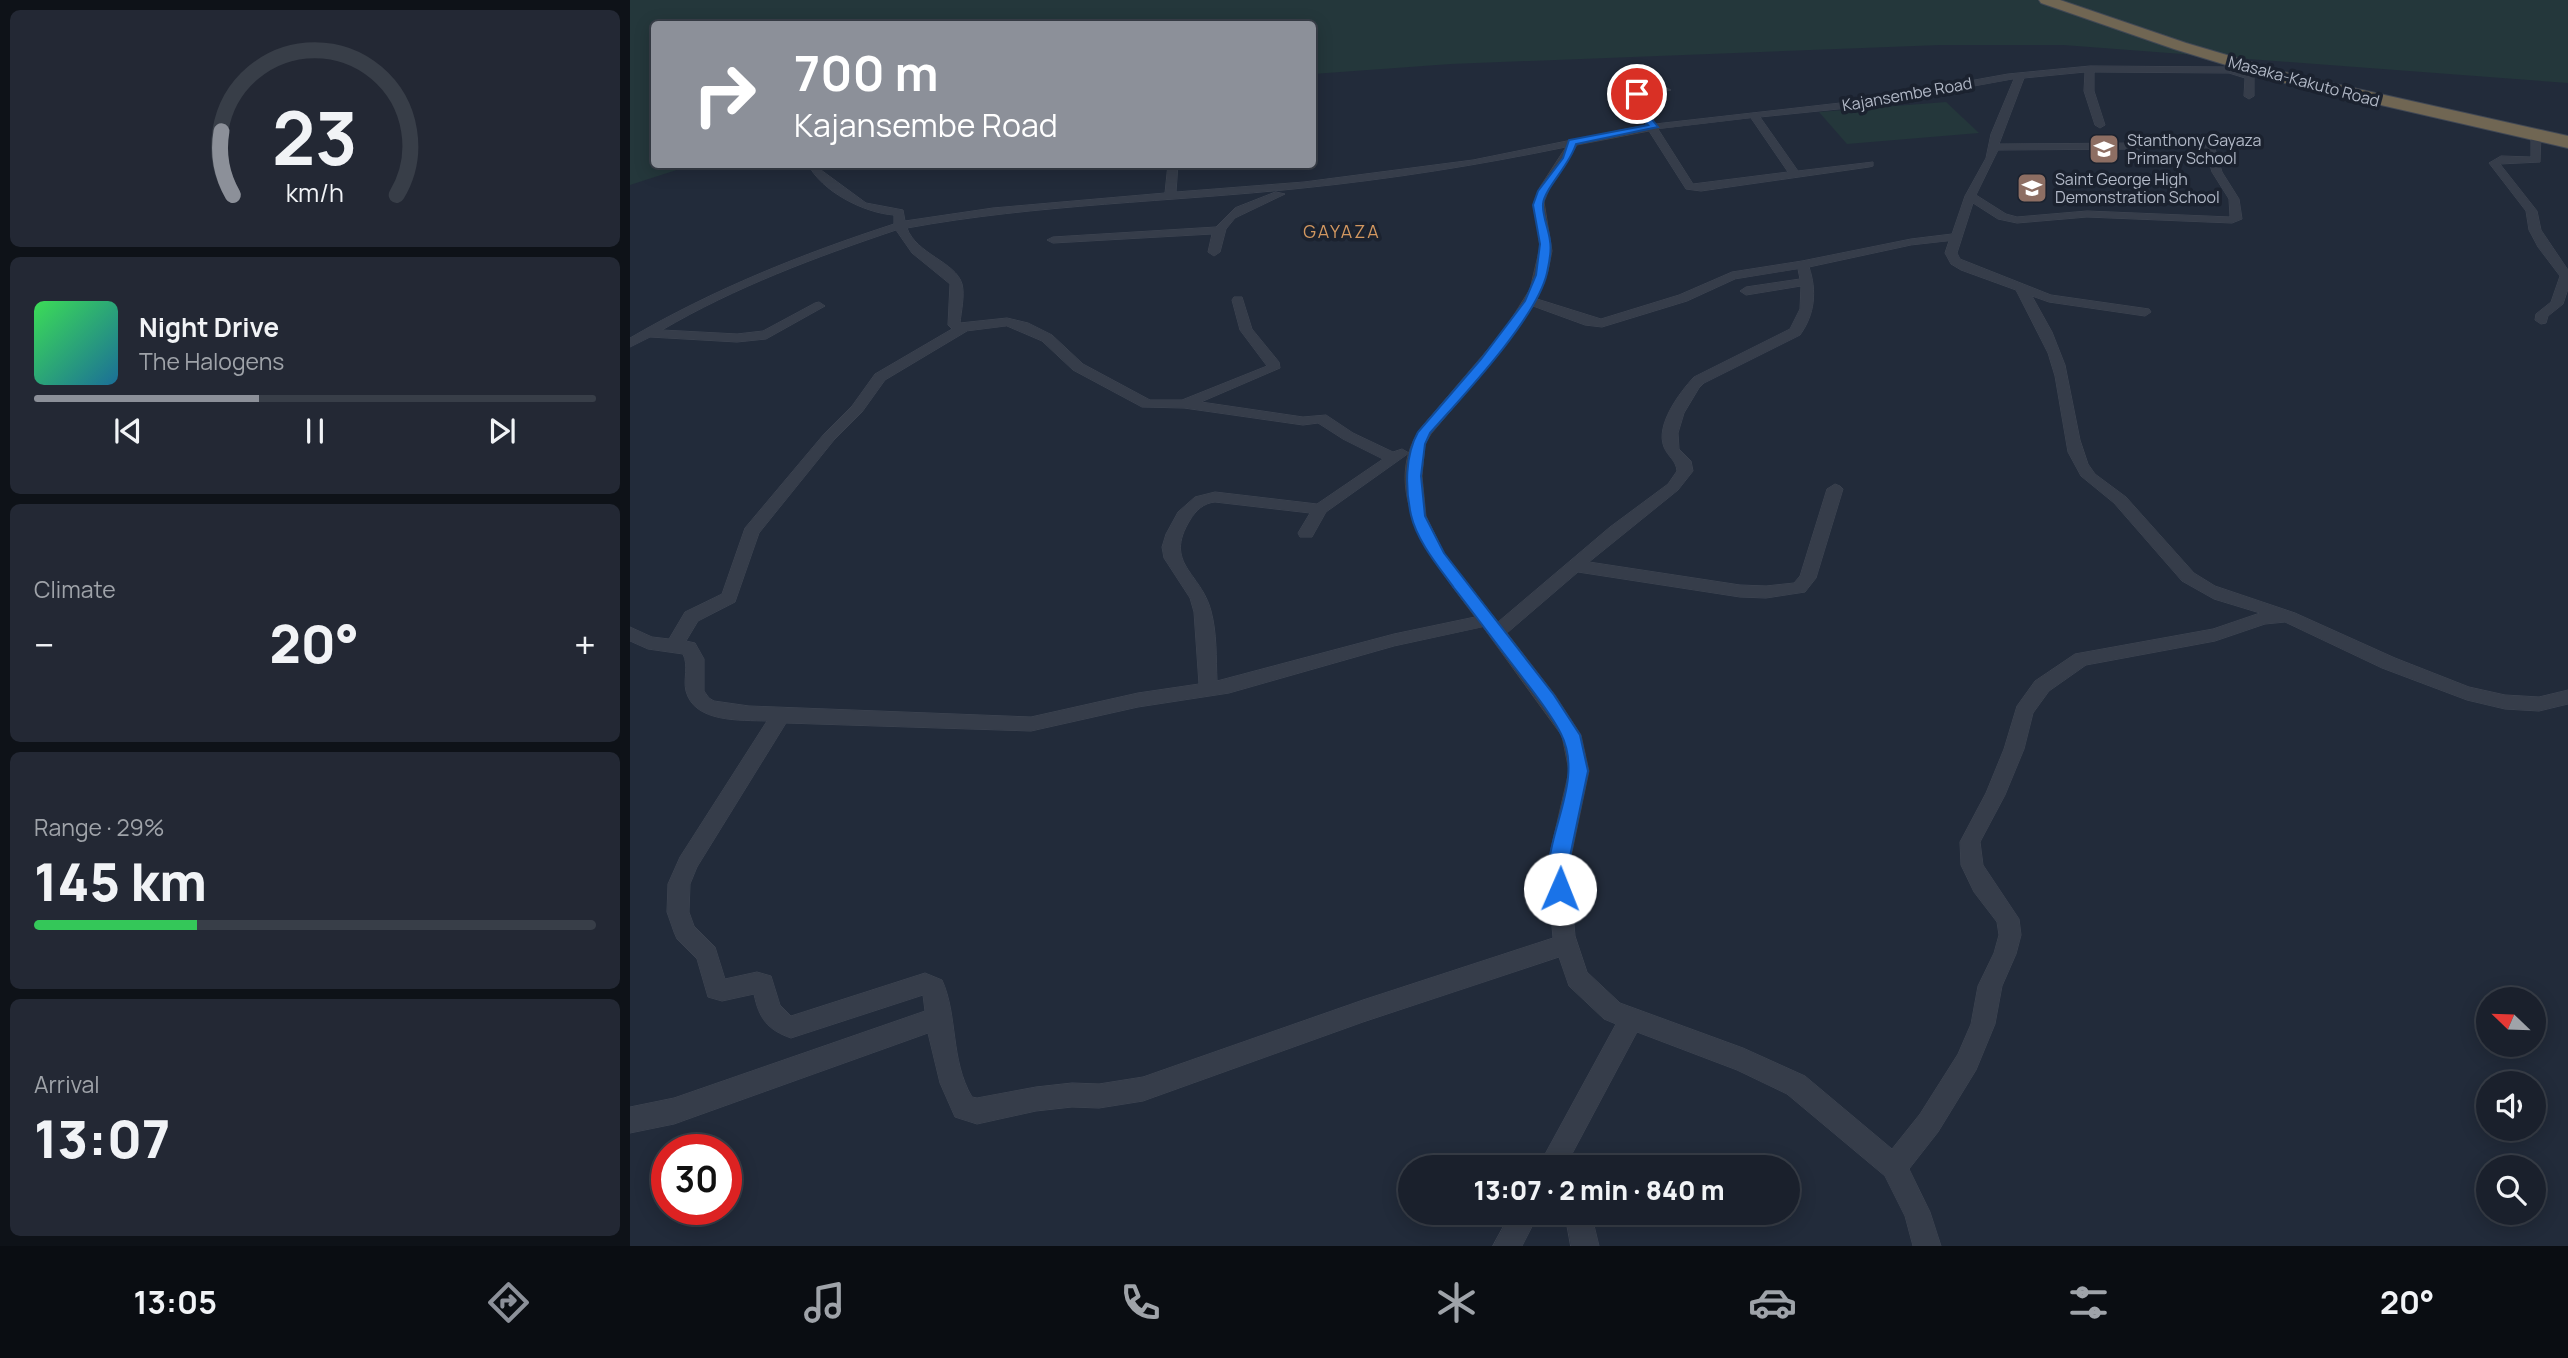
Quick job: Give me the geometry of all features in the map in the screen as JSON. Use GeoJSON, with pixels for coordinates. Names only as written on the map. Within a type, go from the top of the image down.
{"type":"FeatureCollection","features":[{"type":"Feature","properties":{"kind":"highway","name":"Masaka-Kakuto Road"},"geometry":{"type":"LineString","coordinates":[[2046,0],[2236,68],[2568,142]]}},
{"type":"Feature","properties":{"kind":"street","name":"Kajansembe Road"},"geometry":{"type":"LineString","coordinates":[[1304,185],[1473,163],[1654,127],[1882,100],[2020,76],[2090,69],[2236,68]]}},
{"type":"Feature","properties":{"kind":"street"},"geometry":{"type":"LineString","coordinates":[[2236,68],[2249,76],[2249,96]]}},
{"type":"Feature","properties":{"kind":"street"},"geometry":{"type":"LineString","coordinates":[[2090,69],[2089,91],[2100,125]]}},
{"type":"Feature","properties":{"kind":"street"},"geometry":{"type":"LineString","coordinates":[[2020,76],[1991,158],[1970,196],[1951,253],[1955,261],[1984,276],[2022,290],[2073,303],[2145,312]]}},
{"type":"Feature","properties":{"kind":"street"},"geometry":{"type":"LineString","coordinates":[[1666,90],[1646,90],[1637,94],[1644,115],[1690,187],[1701,188],[1869,164]]}},
{"type":"Feature","properties":{"kind":"street"},"geometry":{"type":"LineString","coordinates":[[1755,116],[1794,173]]}},
{"type":"Feature","properties":{"kind":"street"},"geometry":{"type":"LineString","coordinates":[[2536,135],[2536,160],[2501,159],[2494,163],[2531,211],[2535,230],[2544,247],[2566,276],[2557,304],[2542,314],[2541,320]]}},
{"type":"Feature","properties":{"kind":"street"},"geometry":{"type":"LineString","coordinates":[[1573,142],[1567,159],[1542,191],[1538,205],[1546,244],[1542,275],[1530,301],[1485,362],[1425,432],[1418,444],[1414,476],[1418,516],[1437,555],[1493,626],[1571,735],[1579,771],[1558,866],[1567,944],[1577,978],[1612,1011],[1743,1060],[1796,1084],[1894,1167],[1917,1212],[1927,1246]]}},
{"type":"Feature","properties":{"kind":"street"},"geometry":{"type":"LineString","coordinates":[[1970,196],[2002,217],[2017,219],[2038,220],[2087,214],[2232,220],[2238,217],[2234,199],[2217,172],[2208,142]]}},
{"type":"Feature","properties":{"kind":"street"},"geometry":{"type":"LineString","coordinates":[[1994,147],[2139,146]]}},
{"type":"Feature","properties":{"kind":"street"},"geometry":{"type":"LineString","coordinates":[[815,168],[862,206],[878,212],[899,212],[898,226],[909,244],[952,277],[956,284],[954,325],[963,328]]}},
{"type":"Feature","properties":{"kind":"street"},"geometry":{"type":"LineString","coordinates":[[1170,195],[1173,168]]}},
{"type":"Feature","properties":{"kind":"street"},"geometry":{"type":"LineString","coordinates":[[630,343],[690,309],[807,256],[898,226],[993,211],[1304,185]]}},
{"type":"Feature","properties":{"kind":"street"},"geometry":{"type":"LineString","coordinates":[[1053,240],[1220,230],[1254,203],[1304,185]]}},
{"type":"Feature","properties":{"kind":"street"},"geometry":{"type":"LineString","coordinates":[[1214,252],[1220,230]]}},
{"type":"Feature","properties":{"kind":"street"},"geometry":{"type":"LineString","coordinates":[[1530,301],[1590,322],[1602,323],[1683,298],[1732,276],[1802,265],[1911,242],[1956,237]]}},
{"type":"Feature","properties":{"kind":"street"},"geometry":{"type":"LineString","coordinates":[[630,634],[648,643],[676,644],[689,648],[695,659],[695,691],[702,703],[710,708],[781,715],[1031,723],[1254,679],[1394,640],[1493,626],[1673,487],[1685,471],[1684,461],[1672,450],[1669,438],[1688,390],[1699,380],[1796,332],[1804,323],[1808,281],[1802,265]]}},
{"type":"Feature","properties":{"kind":"street"},"geometry":{"type":"LineString","coordinates":[[1746,291],[1808,281]]}},
{"type":"Feature","properties":{"kind":"street"},"geometry":{"type":"LineString","coordinates":[[2022,290],[2042,320],[2062,374],[2077,455],[2087,473],[2118,498],[2179,566],[2201,586],[2286,616],[2420,677],[2479,696],[2530,705],[2556,703],[2568,698]]}},
{"type":"Feature","properties":{"kind":"street"},"geometry":{"type":"LineString","coordinates":[[1184,404],[1273,368],[1274,365],[1246,330],[1238,300]]}},
{"type":"Feature","properties":{"kind":"street"},"geometry":{"type":"LineString","coordinates":[[647,333],[737,338],[766,335],[819,306]]}},
{"type":"Feature","properties":{"kind":"street"},"geometry":{"type":"LineString","coordinates":[[676,644],[689,619],[710,604],[729,598],[751,532],[829,437],[857,409],[880,377],[963,328],[999,322],[1015,323],[1047,338],[1078,367],[1106,380],[1138,401],[1161,406],[1184,404],[1303,421],[1321,418],[1348,436],[1393,458]]}},
{"type":"Feature","properties":{"kind":"street"},"geometry":{"type":"LineString","coordinates":[[1306,533],[1320,509],[1393,458],[1418,444]]}},
{"type":"Feature","properties":{"kind":"street"},"geometry":{"type":"LineString","coordinates":[[1575,565],[1683,581],[1743,594],[1799,588],[1808,578],[1835,489]]}},
{"type":"Feature","properties":{"kind":"street"},"geometry":{"type":"LineString","coordinates":[[1208,689],[1203,613],[1198,595],[1174,567],[1170,556],[1174,531],[1195,503],[1208,498],[1320,509]]}},
{"type":"Feature","properties":{"kind":"street"},"geometry":{"type":"LineString","coordinates":[[1894,1167],[1929,1123],[1967,1062],[1983,1024],[1990,986],[2005,954],[2010,935],[2008,919],[1972,866],[1970,842],[1995,795],[2014,749],[2024,710],[2042,686],[2081,659],[2215,635],[2264,618],[2286,616]]}},
{"type":"Feature","properties":{"kind":"street"},"geometry":{"type":"LineString","coordinates":[[781,715],[688,863],[679,884],[678,912],[685,932],[707,954],[716,989],[726,991],[745,984],[763,984],[772,1017],[779,1024],[791,1027],[925,984],[934,989],[938,1018],[958,1100],[964,1108],[977,1111],[1036,1099],[1072,1095],[1099,1096],[1143,1089],[1363,1011],[1567,944]]}},
{"type":"Feature","properties":{"kind":"street"},"geometry":{"type":"LineString","coordinates":[[630,1120],[674,1111],[938,1018]]}},
{"type":"Feature","properties":{"kind":"street"},"geometry":{"type":"LineString","coordinates":[[1564,1155],[1631,1020]]}},
{"type":"Feature","properties":{"kind":"street"},"geometry":{"type":"LineString","coordinates":[[1507,1246],[1518,1225]]}},
{"type":"Feature","properties":{"kind":"street"},"geometry":{"type":"LineString","coordinates":[[1581,1225],[1585,1246]]}},
{"type":"Feature","properties":{"kind":"green space"},"geometry":{"type":"Polygon","coordinates":[[[630,0],[2568,0],[2568,83],[2063,45],[1941,45],[1451,64],[1316,74],[1316,21],[651,21],[651,168],[683,168],[630,185],[630,0]]]}},
{"type":"Feature","properties":{"kind":"green space"},"geometry":{"type":"Polygon","coordinates":[[[1946,102],[1979,133],[1847,144],[1819,112],[1946,102]]]}},
{"type":"Feature","properties":{"kind":"place","name":"Stanthony Gayaza Primary School"},"geometry":{"type":"Point","coordinates":[2104,149]}},
{"type":"Feature","properties":{"kind":"place","name":"Saint George High Demonstration School"},"geometry":{"type":"Point","coordinates":[2032,188]}},
{"type":"Feature","properties":{"kind":"district","name":"GAYAZA"},"geometry":{"type":"Point","coordinates":[1342,232]}},
{"type":"Feature","properties":{"kind":"route"},"geometry":{"type":"LineString","coordinates":[[1560,889],[1558,866],[1579,771],[1571,735],[1548,700],[1437,555],[1418,516],[1414,476],[1418,444],[1425,432],[1485,362],[1530,301],[1542,275],[1546,244],[1538,205],[1542,191],[1567,159],[1573,142],[1654,127],[1644,115],[1637,94]]}}]}
